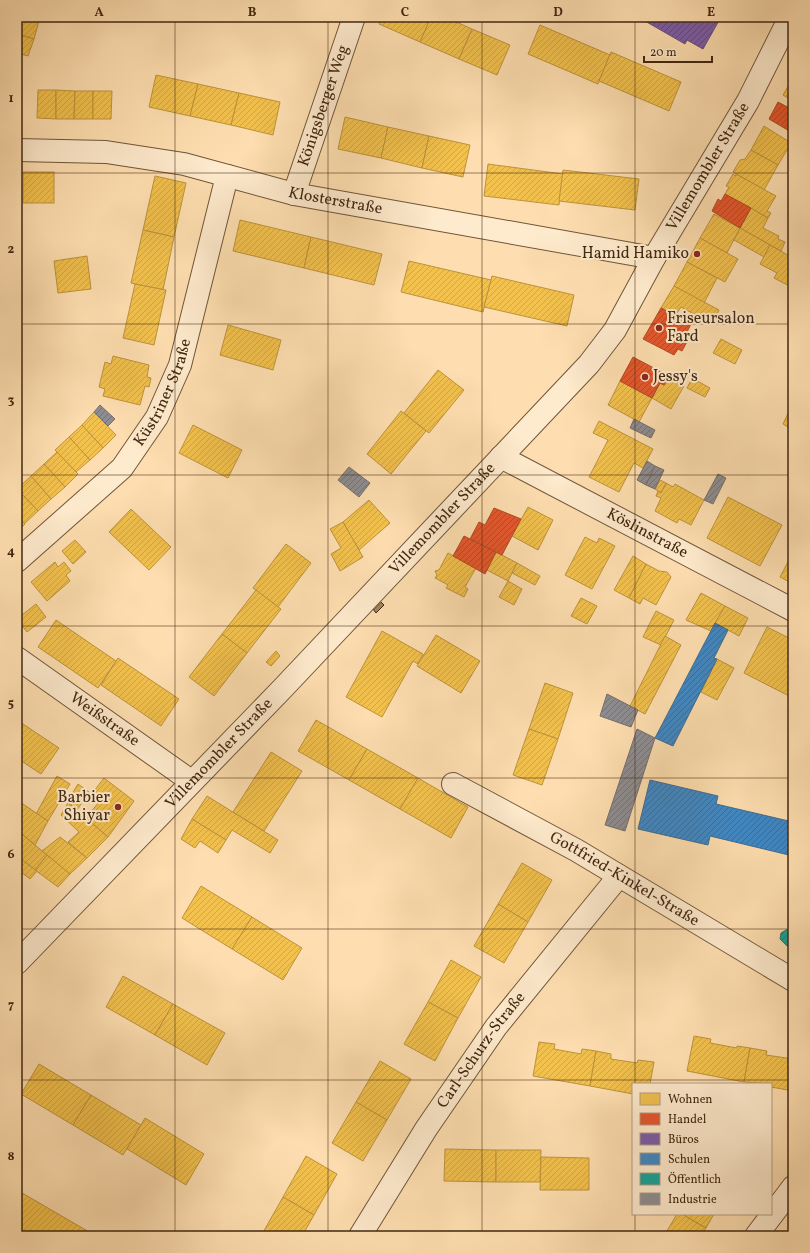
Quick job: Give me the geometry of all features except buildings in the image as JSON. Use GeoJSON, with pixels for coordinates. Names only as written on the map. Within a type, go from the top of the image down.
{"type":"FeatureCollection","features":[{"type":"Feature","properties":{"kind":"street","name":"Königsberger Weg"},"geometry":{"type":"LineString","coordinates":[[294,194],[354,17]]}},
{"type":"Feature","properties":{"kind":"street","name":"Villemombler Straße"},"geometry":{"type":"LineString","coordinates":[[17,964],[191,781],[283,688],[589,364],[615,330],[654,258],[748,101],[790,17]]}},
{"type":"Feature","properties":{"kind":"street","name":"Klosterstraße"},"geometry":{"type":"LineString","coordinates":[[17,150],[106,152],[184,164],[294,194],[654,258]]}},
{"type":"Feature","properties":{"kind":"street","name":"Küstriner Straße"},"geometry":{"type":"LineString","coordinates":[[17,560],[122,468],[157,417],[180,365],[227,176]]}},
{"type":"Feature","properties":{"kind":"street","name":"Köslinstraße"},"geometry":{"type":"LineString","coordinates":[[501,457],[793,610]]}},
{"type":"Feature","properties":{"kind":"street","name":"Weißstraße"},"geometry":{"type":"LineString","coordinates":[[17,658],[191,781]]}},
{"type":"Feature","properties":{"kind":"street","name":"Gottfried-Kinkel-Straße"},"geometry":{"type":"LineString","coordinates":[[453,784],[576,850],[793,980]]}},
{"type":"Feature","properties":{"kind":"street","name":"Carl-Schurz-Straße"},"geometry":{"type":"LineString","coordinates":[[360,1236],[426,1129],[496,1027],[619,876]]}},
{"type":"Feature","properties":{"kind":"street"},"geometry":{"type":"LineString","coordinates":[[772,1215],[793,1187]]}},
{"type":"Feature","properties":{"kind":"street"},"geometry":{"type":"LineString","coordinates":[[756,1236],[772,1215]]}},
{"type":"Feature","properties":{"kind":"place","name":"Hamid Hamiko"},"geometry":{"type":"Point","coordinates":[697,254]}},
{"type":"Feature","properties":{"kind":"place","name":"Friseursalon Fard"},"geometry":{"type":"Point","coordinates":[659,328]}},
{"type":"Feature","properties":{"kind":"place","name":"Jessy's"},"geometry":{"type":"Point","coordinates":[645,377]}},
{"type":"Feature","properties":{"kind":"place","name":"Barbier Shiyar"},"geometry":{"type":"Point","coordinates":[118,807]}}]}
